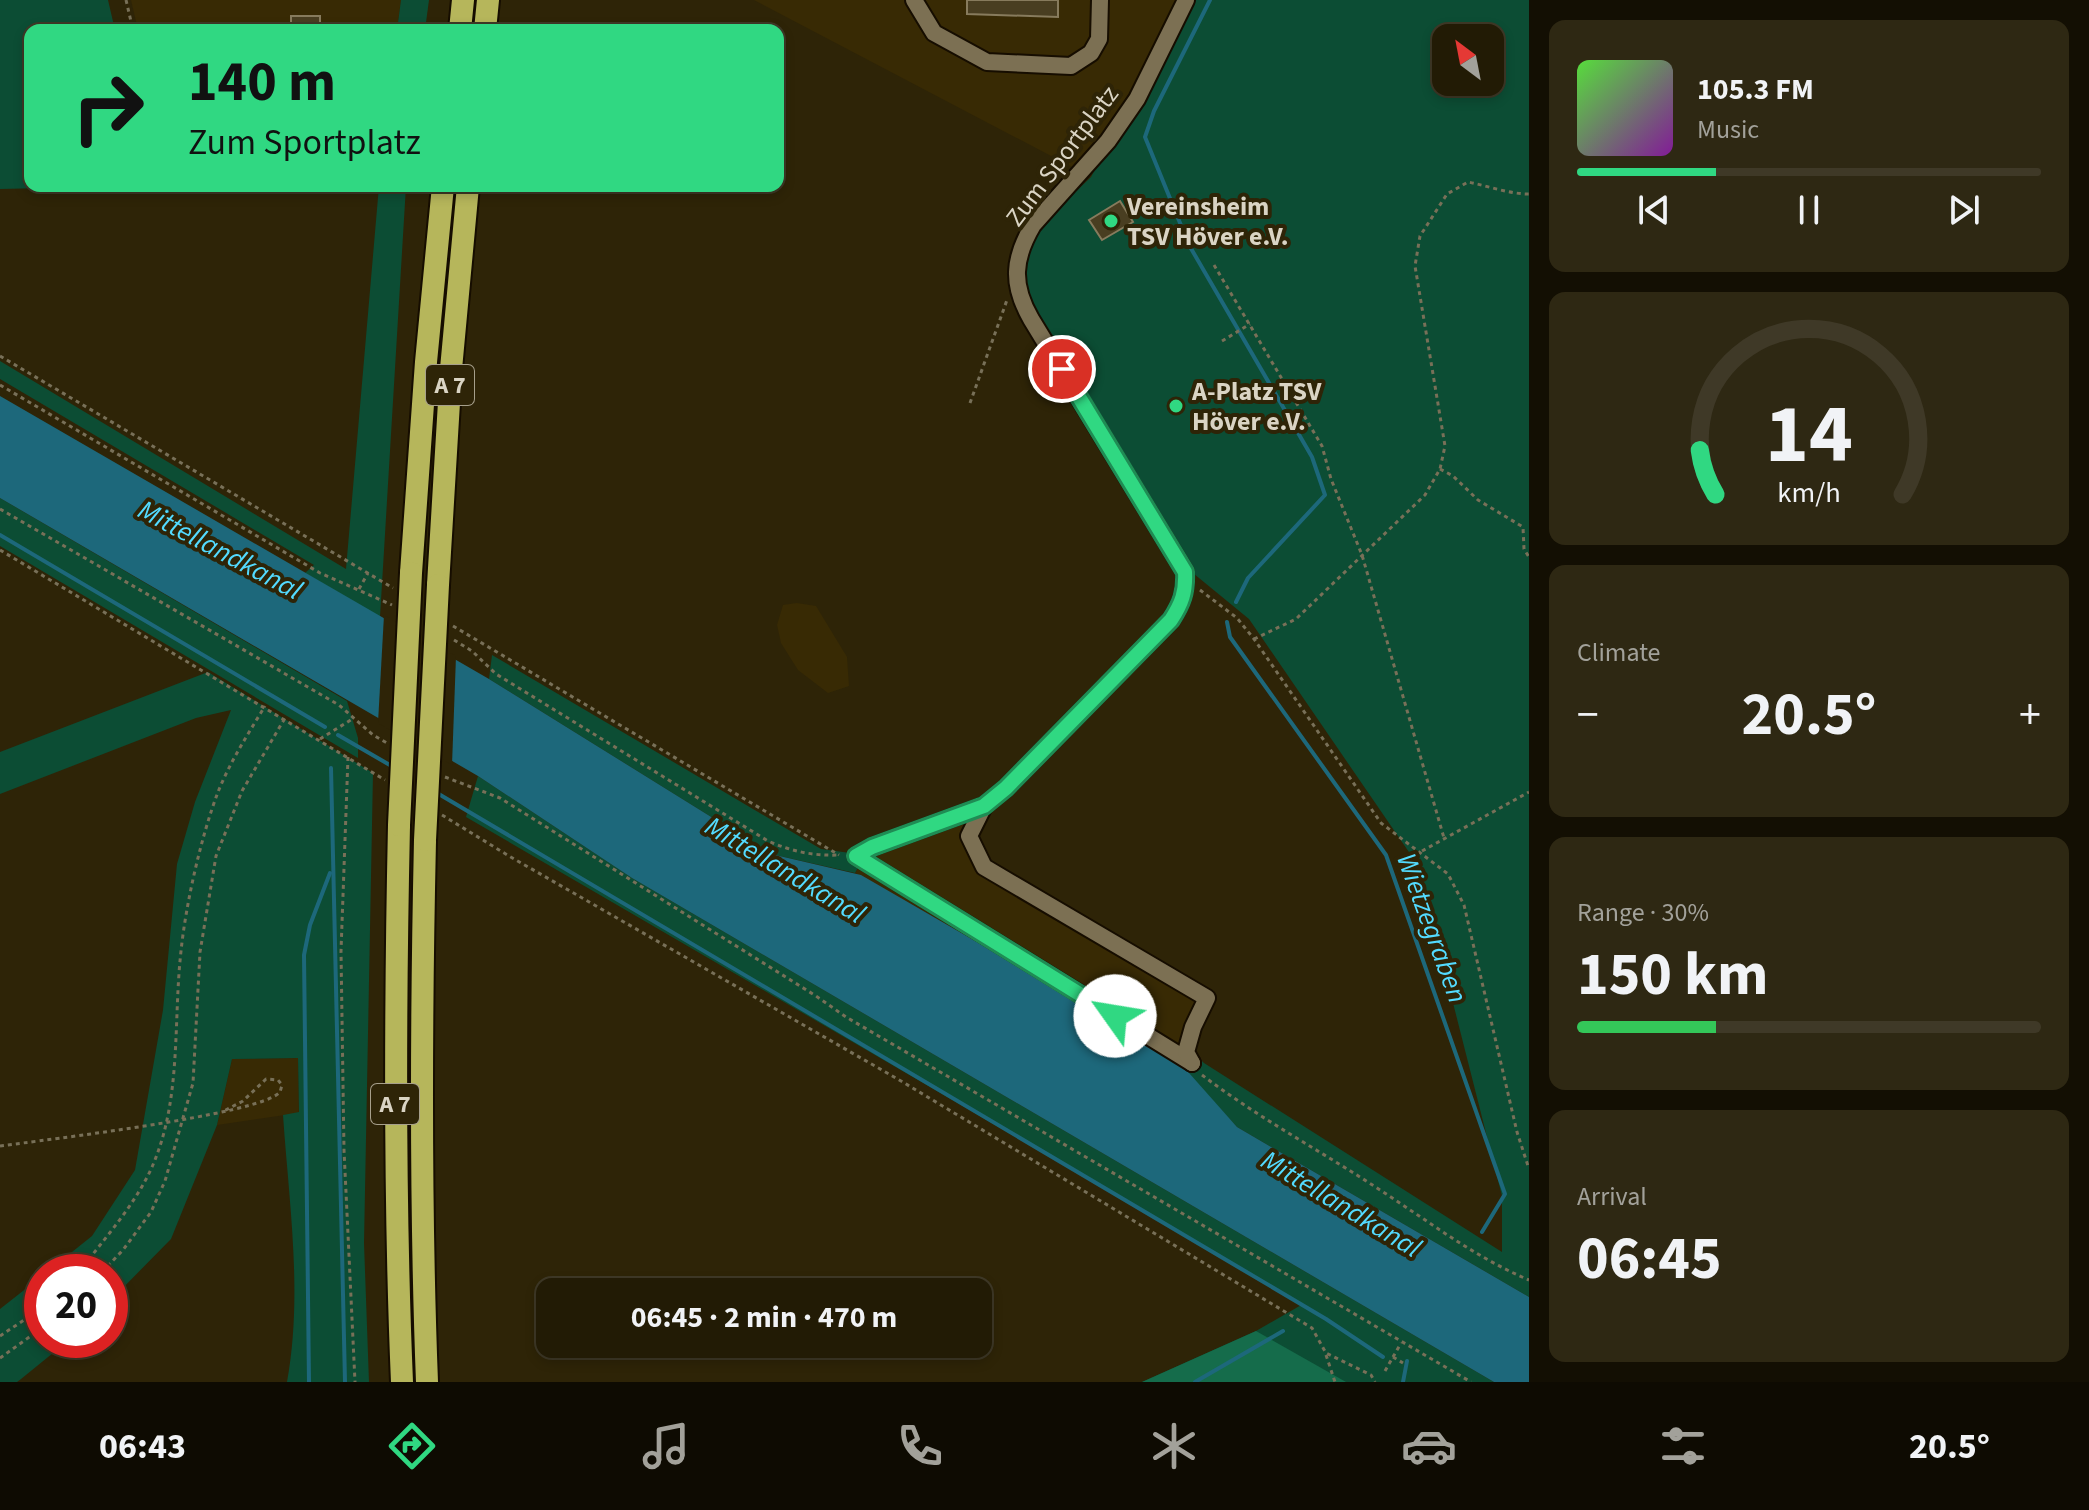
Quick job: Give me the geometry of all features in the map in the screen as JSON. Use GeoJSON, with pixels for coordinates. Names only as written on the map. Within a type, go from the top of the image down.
{"type":"FeatureCollection","features":[{"type":"Feature","properties":{"kind":"highway"},"geometry":{"type":"LineString","coordinates":[[461,24],[463,0]]}},
{"type":"Feature","properties":{"kind":"highway"},"geometry":{"type":"LineString","coordinates":[[486,24],[488,0]]}},
{"type":"Feature","properties":{"kind":"highway","name":"A 7"},"geometry":{"type":"LineString","coordinates":[[402,1382],[395,1209],[399,825],[411,573],[442,192]]}},
{"type":"Feature","properties":{"kind":"highway","name":"A 7"},"geometry":{"type":"LineString","coordinates":[[427,1382],[421,1236],[425,840],[451,369],[467,192]]}},
{"type":"Feature","properties":{"kind":"street"},"geometry":{"type":"LineString","coordinates":[[914,0],[934,33],[987,62],[1071,66],[1091,53],[1099,39],[1100,0]]}},
{"type":"Feature","properties":{"kind":"street","name":"Zum Sportplatz"},"geometry":{"type":"LineString","coordinates":[[1016,277],[1025,239],[1033,225],[1108,141],[1137,99],[1186,0]]}},
{"type":"Feature","properties":{"kind":"street"},"geometry":{"type":"LineString","coordinates":[[1016,277],[1026,309],[1185,572],[1186,589],[1171,620],[1029,767],[984,806],[872,847],[856,856],[1192,1063]]}},
{"type":"Feature","properties":{"kind":"street"},"geometry":{"type":"LineString","coordinates":[[984,806],[969,836],[984,867],[1207,998],[1193,1027],[1186,1052],[1192,1063]]}},
{"type":"Feature","properties":{"kind":"path"},"geometry":{"type":"LineString","coordinates":[[126,0],[132,24]]}},
{"type":"Feature","properties":{"kind":"path"},"geometry":{"type":"LineString","coordinates":[[1254,639],[1296,619],[1425,495],[1440,469],[1445,446],[1415,266],[1420,236],[1447,194],[1468,182],[1515,194],[1529,194]]}},
{"type":"Feature","properties":{"kind":"path"},"geometry":{"type":"LineString","coordinates":[[1214,265],[1322,446],[1362,555],[1444,838]]}},
{"type":"Feature","properties":{"kind":"path"},"geometry":{"type":"LineString","coordinates":[[970,403],[1016,277]]}},
{"type":"Feature","properties":{"kind":"path"},"geometry":{"type":"LineString","coordinates":[[1222,341],[1250,324]]}},
{"type":"Feature","properties":{"kind":"path"},"geometry":{"type":"LineString","coordinates":[[0,356],[396,590]]}},
{"type":"Feature","properties":{"kind":"path"},"geometry":{"type":"LineString","coordinates":[[0,385],[320,573],[390,605]]}},
{"type":"Feature","properties":{"kind":"path"},"geometry":{"type":"LineString","coordinates":[[1440,469],[1453,476],[1478,500],[1523,527],[1524,549],[1529,557]]}},
{"type":"Feature","properties":{"kind":"path"},"geometry":{"type":"LineString","coordinates":[[0,509],[339,705],[373,735]]}},
{"type":"Feature","properties":{"kind":"path"},"geometry":{"type":"LineString","coordinates":[[0,550],[387,781]]}},
{"type":"Feature","properties":{"kind":"path"},"geometry":{"type":"LineString","coordinates":[[1185,572],[1204,596],[1237,618],[1254,639],[1374,814],[1448,874],[1464,905],[1517,1132],[1529,1169]]}},
{"type":"Feature","properties":{"kind":"path"},"geometry":{"type":"LineString","coordinates":[[359,589],[368,573]]}},
{"type":"Feature","properties":{"kind":"path"},"geometry":{"type":"LineString","coordinates":[[453,639],[472,651],[496,674],[768,841],[789,850],[817,856],[839,855],[469,636]]}},
{"type":"Feature","properties":{"kind":"path"},"geometry":{"type":"LineString","coordinates":[[93,1254],[122,1217],[151,1169],[167,1122],[181,951],[192,883],[218,793],[239,747],[265,706]]}},
{"type":"Feature","properties":{"kind":"path"},"geometry":{"type":"LineString","coordinates":[[119,1254],[151,1212],[165,1181],[193,1083],[200,952],[216,856],[242,791],[285,718]]}},
{"type":"Feature","properties":{"kind":"path"},"geometry":{"type":"LineString","coordinates":[[320,739],[354,718]]}},
{"type":"Feature","properties":{"kind":"path"},"geometry":{"type":"LineString","coordinates":[[348,757],[341,951],[344,1150],[355,1382]]}},
{"type":"Feature","properties":{"kind":"path"},"geometry":{"type":"LineString","coordinates":[[453,781],[477,787],[500,798],[846,1017],[1471,1382]]}},
{"type":"Feature","properties":{"kind":"path"},"geometry":{"type":"LineString","coordinates":[[1422,851],[1529,792]]}},
{"type":"Feature","properties":{"kind":"path"},"geometry":{"type":"LineString","coordinates":[[441,815],[901,1081],[1312,1328],[1326,1353],[1335,1382]]}},
{"type":"Feature","properties":{"kind":"path"},"geometry":{"type":"LineString","coordinates":[[1192,1063],[1201,1075],[1216,1086],[1377,1187],[1440,1231],[1529,1280]]}},
{"type":"Feature","properties":{"kind":"path"},"geometry":{"type":"LineString","coordinates":[[0,1146],[222,1112],[269,1100],[280,1092],[282,1085],[278,1080],[268,1078],[243,1101],[222,1112]]}},
{"type":"Feature","properties":{"kind":"path"},"geometry":{"type":"LineString","coordinates":[[0,1336],[24,1320]]}},
{"type":"Feature","properties":{"kind":"path"},"geometry":{"type":"LineString","coordinates":[[0,1358],[24,1341]]}},
{"type":"Feature","properties":{"kind":"path"},"geometry":{"type":"LineString","coordinates":[[1385,1371],[1401,1342]]}},
{"type":"Feature","properties":{"kind":"path"},"geometry":{"type":"LineString","coordinates":[[1326,1353],[1371,1375],[1375,1382]]}},
{"type":"Feature","properties":{"kind":"path"},"geometry":{"type":"LineString","coordinates":[[1393,1357],[1403,1363]]}},
{"type":"Feature","properties":{"kind":"shaded area"},"geometry":{"type":"Polygon","coordinates":[[[131,0],[401,0],[398,24],[137,24],[131,0]]]}},
{"type":"Feature","properties":{"kind":"shaded area"},"geometry":{"type":"Polygon","coordinates":[[[754,0],[1184,0],[1091,177],[754,0]]]}},
{"type":"Feature","properties":{"kind":"shaded area"},"geometry":{"type":"Polygon","coordinates":[[[797,603],[816,606],[847,657],[849,686],[828,693],[798,670],[781,643],[777,625],[783,605],[797,603]]]}},
{"type":"Feature","properties":{"kind":"shaded area"},"geometry":{"type":"Polygon","coordinates":[[[965,816],[987,861],[1115,933],[1215,995],[1182,1067],[1174,1056],[855,873],[865,855],[965,816]]]}},
{"type":"Feature","properties":{"kind":"shaded area"},"geometry":{"type":"Polygon","coordinates":[[[298,1058],[299,1113],[217,1125],[232,1059],[298,1058]]]}},
{"type":"Feature","properties":{"kind":"green space"},"geometry":{"type":"Polygon","coordinates":[[[0,0],[108,0],[114,24],[24,24],[24,188],[0,189],[0,0]]]}},
{"type":"Feature","properties":{"kind":"green space"},"geometry":{"type":"Polygon","coordinates":[[[401,0],[429,0],[426,24],[398,24],[401,0]]]}},
{"type":"Feature","properties":{"kind":"green space"},"geometry":{"type":"Polygon","coordinates":[[[1184,0],[1529,0],[1529,1297],[1237,1127],[1182,1067],[1191,1050],[1204,1063],[1502,1252],[1502,1196],[1434,928],[1413,858],[1249,619],[1188,569],[1031,302],[1022,280],[1035,231],[1091,177],[1184,0]]]}},
{"type":"Feature","properties":{"kind":"green space"},"geometry":{"type":"Polygon","coordinates":[[[378,192],[406,192],[380,617],[305,573],[314,565],[0,379],[0,361],[346,569],[378,192]]]}},
{"type":"Feature","properties":{"kind":"green space"},"geometry":{"type":"Polygon","coordinates":[[[0,498],[347,701],[358,738],[358,758],[0,546],[0,498]]]}},
{"type":"Feature","properties":{"kind":"green space"},"geometry":{"type":"Polygon","coordinates":[[[492,655],[821,849],[865,855],[855,873],[771,854],[489,679],[492,655]]]}},
{"type":"Feature","properties":{"kind":"green space"},"geometry":{"type":"Polygon","coordinates":[[[208,672],[373,773],[364,1243],[369,1382],[287,1382],[292,1349],[294,1282],[283,1115],[299,1112],[298,1058],[232,1059],[217,1125],[171,1239],[128,1283],[128,1254],[70,1254],[92,1236],[135,1170],[163,1010],[177,864],[195,802],[231,710],[196,718],[0,794],[0,752],[208,672]]]}},
{"type":"Feature","properties":{"kind":"green space"},"geometry":{"type":"Polygon","coordinates":[[[478,776],[632,878],[1494,1382],[1142,1382],[1256,1331],[1303,1304],[466,817],[478,776]]]}},
{"type":"Feature","properties":{"kind":"green space"},"geometry":{"type":"Polygon","coordinates":[[[24,1290],[24,1358],[47,1358],[17,1382],[0,1382],[0,1309],[24,1290]]]}},
{"type":"Feature","properties":{"kind":"green space"},"geometry":{"type":"Polygon","coordinates":[[[1256,1331],[1346,1382],[1142,1382],[1256,1331]]]}},
{"type":"Feature","properties":{"kind":"water","name":"Mittellandkanal"},"geometry":{"type":"Polygon","coordinates":[[[0,396],[489,679],[771,854],[861,875],[1174,1056],[1237,1127],[1529,1297],[1529,1382],[1494,1382],[632,878],[478,776],[0,498],[0,396]]]}},
{"type":"Feature","properties":{"kind":"pier"},"geometry":{"type":"Polygon","coordinates":[[[384,615],[456,656],[452,765],[378,723],[384,615]]]}},
{"type":"Feature","properties":{"kind":"building"},"geometry":{"type":"Polygon","coordinates":[[[967,0],[1058,0],[1058,17],[967,14],[967,0]]]}},
{"type":"Feature","properties":{"kind":"building"},"geometry":{"type":"Polygon","coordinates":[[[291,16],[320,16],[320,24],[291,24],[291,16]]]}},
{"type":"Feature","properties":{"kind":"building","name":"Vereinsheim TSV Höver e.V."},"geometry":{"type":"Polygon","coordinates":[[[1120,201],[1133,222],[1102,240],[1089,220],[1120,201]]]}},
{"type":"Feature","properties":{"kind":"waterway","name":"Wietzegraben"},"geometry":{"type":"LineString","coordinates":[[1210,0],[1154,111],[1145,137],[1189,245],[1312,457],[1325,495],[1248,578],[1236,602]]}},
{"type":"Feature","properties":{"kind":"waterway"},"geometry":{"type":"LineString","coordinates":[[0,535],[325,727]]}},
{"type":"Feature","properties":{"kind":"waterway","name":"Wietzegraben"},"geometry":{"type":"LineString","coordinates":[[1227,622],[1230,637],[1386,855],[1505,1194],[1482,1232]]}},
{"type":"Feature","properties":{"kind":"waterway"},"geometry":{"type":"LineString","coordinates":[[338,735],[395,768]]}},
{"type":"Feature","properties":{"kind":"waterway"},"geometry":{"type":"LineString","coordinates":[[331,768],[345,1382]]}},
{"type":"Feature","properties":{"kind":"waterway"},"geometry":{"type":"LineString","coordinates":[[437,793],[1326,1319],[1383,1357]]}},
{"type":"Feature","properties":{"kind":"waterway"},"geometry":{"type":"LineString","coordinates":[[309,1382],[304,955],[310,925],[330,873]]}},
{"type":"Feature","properties":{"kind":"waterway"},"geometry":{"type":"LineString","coordinates":[[1195,1382],[1283,1331]]}},
{"type":"Feature","properties":{"kind":"waterway"},"geometry":{"type":"LineString","coordinates":[[1403,1382],[1407,1361]]}},
{"type":"Feature","properties":{"kind":"place","name":"Vereinsheim TSV Höver e.V."},"geometry":{"type":"Point","coordinates":[1111,221]}},
{"type":"Feature","properties":{"kind":"place","name":"A-Platz TSV Höver e.V."},"geometry":{"type":"Point","coordinates":[1176,406]}},
{"type":"Feature","properties":{"kind":"route"},"geometry":{"type":"LineString","coordinates":[[1062,369],[1185,572],[1186,589],[1181,604],[1171,620],[1029,767],[984,806],[872,847],[856,856],[1115,1016]]}}]}
